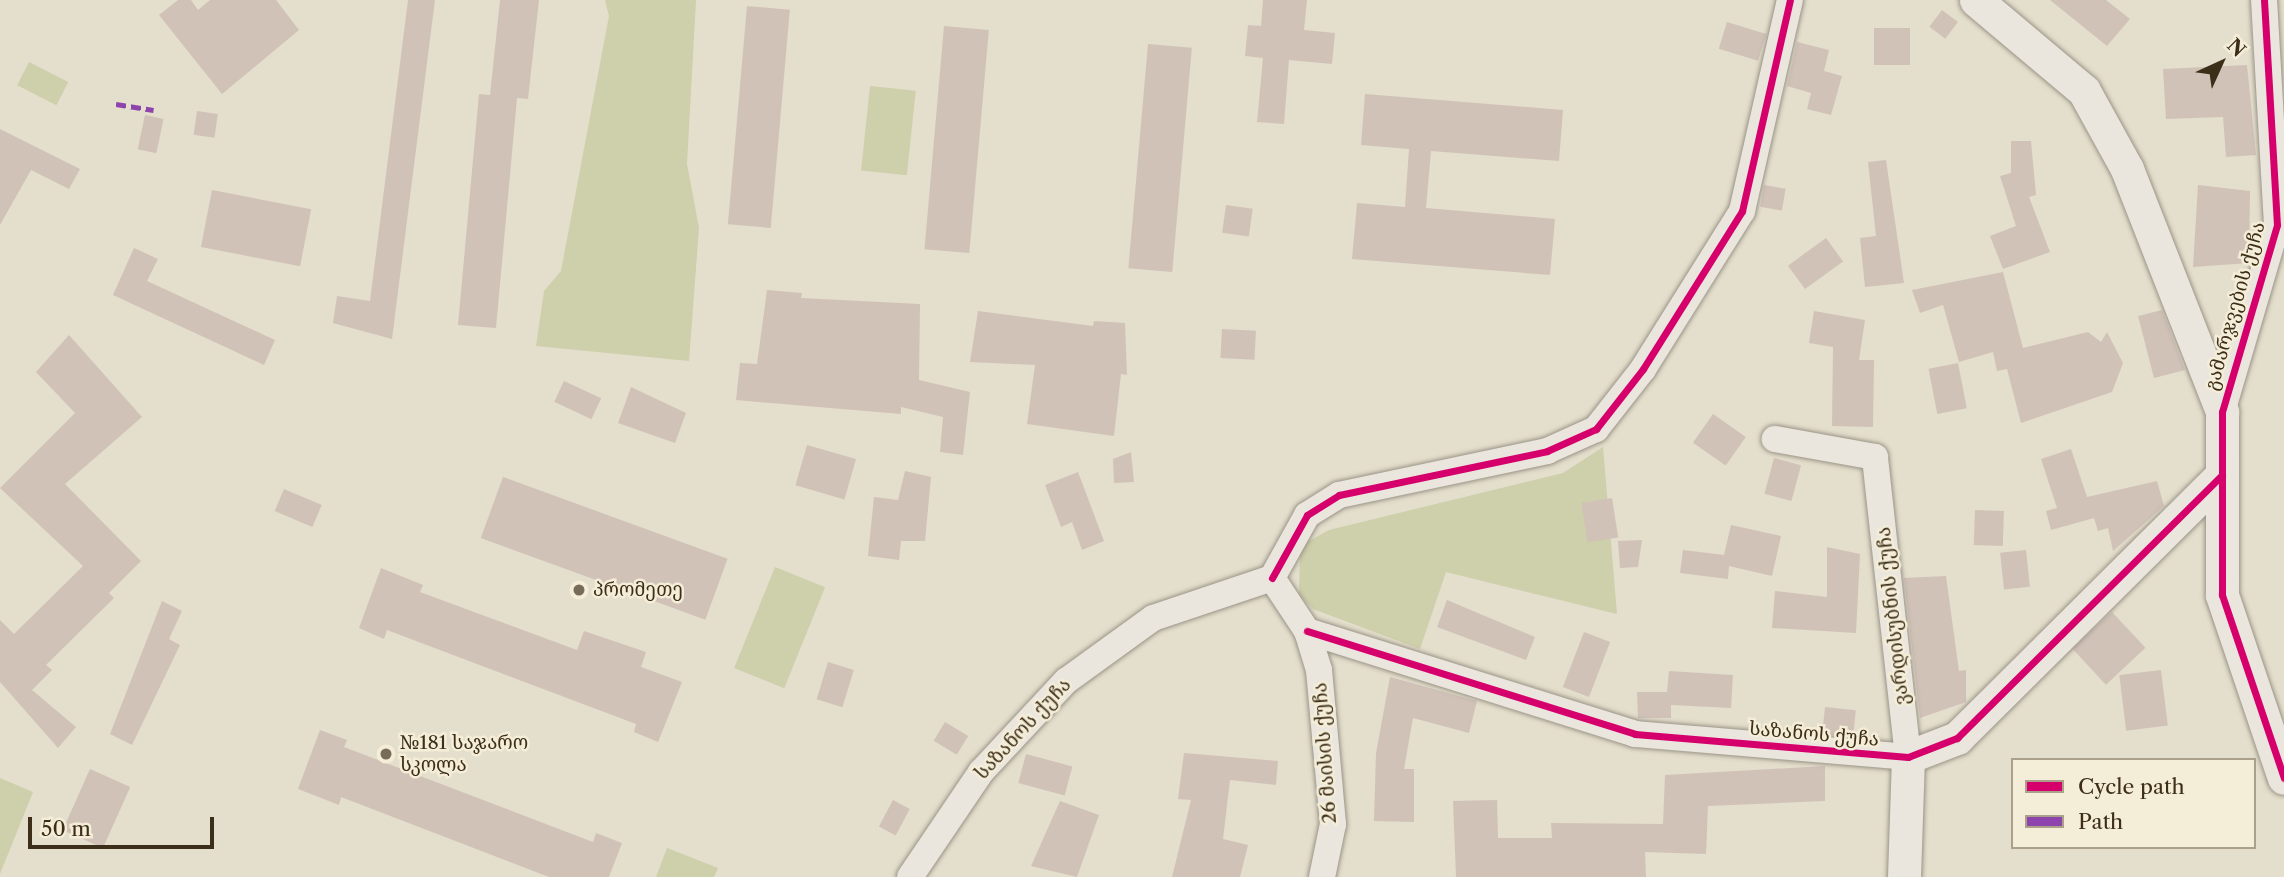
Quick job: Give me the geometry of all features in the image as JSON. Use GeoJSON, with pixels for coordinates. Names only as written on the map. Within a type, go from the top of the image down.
{"type":"FeatureCollection","features":[{"type":"Feature","properties":{"kind":"street"},"geometry":{"type":"LineString","coordinates":[[1307,631],[1272,578],[1307,515],[1339,495],[1547,450],[1596,429],[1643,369],[1742,211],[1790,0]]}},
{"type":"Feature","properties":{"kind":"street"},"geometry":{"type":"LineString","coordinates":[[1976,0],[2084,91],[2127,169],[2222,412]]}},
{"type":"Feature","properties":{"kind":"street","name":"გამარჯვების ქუჩა"},"geometry":{"type":"LineString","coordinates":[[2264,0],[2281,225],[2222,412],[2222,595],[2284,778]]}},
{"type":"Feature","properties":{"kind":"street","name":"ვარდისუბნის ქუჩა"},"geometry":{"type":"LineString","coordinates":[[1775,439],[1875,457],[1908,757],[1904,877]]}},
{"type":"Feature","properties":{"kind":"street","name":"საზანოს ქუჩა"},"geometry":{"type":"LineString","coordinates":[[1307,631],[1635,734],[1908,757],[1957,738],[2222,475]]}},
{"type":"Feature","properties":{"kind":"street","name":"საზანოს ქუჩა"},"geometry":{"type":"LineString","coordinates":[[910,877],[981,772],[1066,681],[1153,618],[1272,578]]}},
{"type":"Feature","properties":{"kind":"street","name":"26 მაისის ქუჩა"},"geometry":{"type":"LineString","coordinates":[[1307,631],[1320,670],[1333,824],[1322,877]]}},
{"type":"Feature","properties":{"kind":"green space"},"geometry":{"type":"Polygon","coordinates":[[[605,0],[696,0],[687,164],[699,228],[689,361],[536,346],[544,291],[561,271],[609,16],[605,0]]]}},
{"type":"Feature","properties":{"kind":"green space"},"geometry":{"type":"Polygon","coordinates":[[[29,62],[68,82],[56,105],[17,85],[29,62]]]}},
{"type":"Feature","properties":{"kind":"green space"},"geometry":{"type":"Polygon","coordinates":[[[870,86],[916,91],[907,175],[861,171],[870,86]]]}},
{"type":"Feature","properties":{"kind":"green space"},"geometry":{"type":"Polygon","coordinates":[[[1603,447],[1617,614],[1446,572],[1420,649],[1313,609],[1299,595],[1300,546],[1329,530],[1563,473],[1603,447]]]}},
{"type":"Feature","properties":{"kind":"green space"},"geometry":{"type":"Polygon","coordinates":[[[775,567],[825,587],[784,688],[734,668],[775,567]]]}},
{"type":"Feature","properties":{"kind":"green space"},"geometry":{"type":"Polygon","coordinates":[[[0,778],[33,792],[0,874],[0,778]]]}},
{"type":"Feature","properties":{"kind":"green space"},"geometry":{"type":"Polygon","coordinates":[[[667,848],[718,868],[714,877],[656,877],[667,848]]]}},
{"type":"Feature","properties":{"kind":"building"},"geometry":{"type":"Polygon","coordinates":[[[178,0],[191,0],[198,10],[210,0],[276,0],[299,30],[222,94],[159,15],[178,0]]]}},
{"type":"Feature","properties":{"kind":"building"},"geometry":{"type":"Polygon","coordinates":[[[408,0],[435,0],[392,339],[333,323],[337,296],[370,301],[408,0]]]}},
{"type":"Feature","properties":{"kind":"building"},"geometry":{"type":"Polygon","coordinates":[[[500,0],[539,0],[528,99],[517,98],[496,328],[458,325],[479,94],[490,95],[500,0]]]}},
{"type":"Feature","properties":{"kind":"building"},"geometry":{"type":"Polygon","coordinates":[[[1263,0],[1307,0],[1304,30],[1335,33],[1332,64],[1289,60],[1284,124],[1257,122],[1263,58],[1245,56],[1248,25],[1261,26],[1263,0]]]}},
{"type":"Feature","properties":{"kind":"building"},"geometry":{"type":"Polygon","coordinates":[[[2050,0],[2106,0],[2130,19],[2107,46],[2050,0]]]}},
{"type":"Feature","properties":{"kind":"building"},"geometry":{"type":"Polygon","coordinates":[[[747,6],[790,10],[771,228],[728,224],[747,6]]]}},
{"type":"Feature","properties":{"kind":"building"},"geometry":{"type":"Polygon","coordinates":[[[1942,10],[1958,22],[1945,39],[1929,27],[1942,10]]]}},
{"type":"Feature","properties":{"kind":"building"},"geometry":{"type":"Polygon","coordinates":[[[1727,22],[1766,34],[1758,61],[1719,49],[1727,22]]]}},
{"type":"Feature","properties":{"kind":"building"},"geometry":{"type":"Polygon","coordinates":[[[944,26],[989,30],[969,253],[924,249],[944,26]]]}},
{"type":"Feature","properties":{"kind":"building"},"geometry":{"type":"Polygon","coordinates":[[[1874,28],[1910,28],[1910,65],[1874,65],[1874,28]]]}},
{"type":"Feature","properties":{"kind":"building"},"geometry":{"type":"Polygon","coordinates":[[[1797,42],[1829,50],[1824,71],[1842,76],[1831,115],[1807,109],[1811,93],[1787,86],[1797,42]]]}},
{"type":"Feature","properties":{"kind":"building"},"geometry":{"type":"Polygon","coordinates":[[[1148,44],[1192,48],[1172,272],[1128,268],[1148,44]]]}},
{"type":"Feature","properties":{"kind":"building"},"geometry":{"type":"Polygon","coordinates":[[[2247,65],[2256,155],[2226,157],[2223,117],[2166,119],[2163,69],[2247,65]]]}},
{"type":"Feature","properties":{"kind":"building"},"geometry":{"type":"Polygon","coordinates":[[[1365,94],[1563,110],[1559,161],[1431,151],[1426,208],[1555,219],[1550,275],[1352,259],[1357,203],[1405,207],[1409,149],[1361,145],[1365,94]]]}},
{"type":"Feature","properties":{"kind":"building"},"geometry":{"type":"Polygon","coordinates":[[[197,111],[218,114],[214,138],[194,135],[197,111]]]}},
{"type":"Feature","properties":{"kind":"building"},"geometry":{"type":"Polygon","coordinates":[[[145,115],[164,119],[156,153],[138,149],[145,115]]]}},
{"type":"Feature","properties":{"kind":"building"},"geometry":{"type":"Polygon","coordinates":[[[0,129],[80,169],[69,189],[31,170],[0,225],[0,129]]]}},
{"type":"Feature","properties":{"kind":"building"},"geometry":{"type":"Polygon","coordinates":[[[2011,141],[2031,141],[2036,195],[2029,197],[2050,252],[2003,269],[1990,236],[2016,226],[2000,176],[2011,173],[2011,141]]]}},
{"type":"Feature","properties":{"kind":"building"},"geometry":{"type":"Polygon","coordinates":[[[1886,160],[1904,283],[1865,287],[1860,238],[1876,236],[1868,162],[1886,160]]]}},
{"type":"Feature","properties":{"kind":"building"},"geometry":{"type":"Polygon","coordinates":[[[1764,185],[1786,189],[1782,210],[1760,207],[1764,185]]]}},
{"type":"Feature","properties":{"kind":"building"},"geometry":{"type":"Polygon","coordinates":[[[2198,185],[2250,191],[2249,263],[2193,267],[2198,185]]]}},
{"type":"Feature","properties":{"kind":"building"},"geometry":{"type":"Polygon","coordinates":[[[212,190],[311,209],[300,266],[201,247],[212,190]]]}},
{"type":"Feature","properties":{"kind":"building"},"geometry":{"type":"Polygon","coordinates":[[[1226,205],[1253,209],[1249,236],[1222,233],[1226,205]]]}},
{"type":"Feature","properties":{"kind":"building"},"geometry":{"type":"Polygon","coordinates":[[[1826,238],[1843,261],[1805,289],[1788,266],[1826,238]]]}},
{"type":"Feature","properties":{"kind":"building"},"geometry":{"type":"Polygon","coordinates":[[[134,248],[158,259],[147,281],[275,340],[264,365],[113,295],[134,248]]]}},
{"type":"Feature","properties":{"kind":"building"},"geometry":{"type":"Polygon","coordinates":[[[2003,272],[2023,348],[2088,332],[2101,342],[2107,332],[2123,363],[2112,392],[2021,423],[2007,369],[1997,371],[1993,352],[1959,362],[1943,305],[1920,313],[1912,290],[2003,272]]]}},
{"type":"Feature","properties":{"kind":"building"},"geometry":{"type":"Polygon","coordinates":[[[767,290],[802,293],[801,298],[920,304],[919,380],[970,392],[963,455],[940,452],[943,417],[901,407],[901,414],[736,400],[740,363],[757,364],[767,290]]]}},
{"type":"Feature","properties":{"kind":"building"},"geometry":{"type":"Polygon","coordinates":[[[2162,310],[2185,370],[2154,378],[2138,316],[2162,310]]]}},
{"type":"Feature","properties":{"kind":"building"},"geometry":{"type":"Polygon","coordinates":[[[978,311],[1093,326],[1094,321],[1125,323],[1127,375],[1121,374],[1114,436],[1027,424],[1035,365],[970,362],[978,311]]]}},
{"type":"Feature","properties":{"kind":"building"},"geometry":{"type":"Polygon","coordinates":[[[1814,311],[1865,320],[1859,360],[1874,360],[1873,427],[1832,426],[1833,347],[1809,343],[1814,311]]]}},
{"type":"Feature","properties":{"kind":"building"},"geometry":{"type":"Polygon","coordinates":[[[1222,329],[1256,331],[1254,360],[1220,358],[1222,329]]]}},
{"type":"Feature","properties":{"kind":"building"},"geometry":{"type":"Polygon","coordinates":[[[69,335],[142,417],[65,484],[141,561],[109,593],[114,598],[46,665],[52,670],[32,690],[76,727],[58,748],[0,682],[0,620],[14,634],[83,566],[0,488],[75,413],[36,372],[69,335]]]}},
{"type":"Feature","properties":{"kind":"building"},"geometry":{"type":"Polygon","coordinates":[[[1958,363],[1967,408],[1937,414],[1929,369],[1958,363]]]}},
{"type":"Feature","properties":{"kind":"building"},"geometry":{"type":"Polygon","coordinates":[[[564,381],[601,398],[591,419],[554,402],[564,381]]]}},
{"type":"Feature","properties":{"kind":"building"},"geometry":{"type":"Polygon","coordinates":[[[631,387],[686,413],[675,443],[618,423],[631,387]]]}},
{"type":"Feature","properties":{"kind":"building"},"geometry":{"type":"Polygon","coordinates":[[[1713,414],[1746,437],[1726,466],[1693,443],[1713,414]]]}},
{"type":"Feature","properties":{"kind":"building"},"geometry":{"type":"Polygon","coordinates":[[[807,445],[856,459],[844,499],[795,485],[807,445]]]}},
{"type":"Feature","properties":{"kind":"building"},"geometry":{"type":"Polygon","coordinates":[[[2071,449],[2087,497],[2157,481],[2164,506],[2113,551],[2108,528],[2098,531],[2094,518],[2051,530],[2046,511],[2057,508],[2041,459],[2071,449]]]}},
{"type":"Feature","properties":{"kind":"building"},"geometry":{"type":"Polygon","coordinates":[[[1131,452],[1134,482],[1114,483],[1113,459],[1131,452]]]}},
{"type":"Feature","properties":{"kind":"building"},"geometry":{"type":"Polygon","coordinates":[[[1774,458],[1801,465],[1791,501],[1764,494],[1774,458]]]}},
{"type":"Feature","properties":{"kind":"building"},"geometry":{"type":"Polygon","coordinates":[[[905,471],[931,477],[925,541],[901,541],[899,560],[868,556],[874,497],[898,500],[905,471]]]}},
{"type":"Feature","properties":{"kind":"building"},"geometry":{"type":"Polygon","coordinates":[[[1078,472],[1104,541],[1082,550],[1072,522],[1061,527],[1045,485],[1078,472]]]}},
{"type":"Feature","properties":{"kind":"building"},"geometry":{"type":"Polygon","coordinates":[[[503,477],[728,559],[705,620],[481,538],[503,477]]]}},
{"type":"Feature","properties":{"kind":"building"},"geometry":{"type":"Polygon","coordinates":[[[284,489],[322,505],[312,527],[275,511],[284,489]]]}},
{"type":"Feature","properties":{"kind":"building"},"geometry":{"type":"Polygon","coordinates":[[[1612,498],[1618,538],[1588,542],[1581,503],[1612,498]]]}},
{"type":"Feature","properties":{"kind":"building"},"geometry":{"type":"Polygon","coordinates":[[[1975,510],[2004,511],[2003,546],[1974,545],[1975,510]]]}},
{"type":"Feature","properties":{"kind":"building"},"geometry":{"type":"Polygon","coordinates":[[[1731,525],[1781,536],[1772,576],[1729,566],[1728,579],[1680,573],[1683,550],[1724,555],[1731,525]]]}},
{"type":"Feature","properties":{"kind":"building"},"geometry":{"type":"Polygon","coordinates":[[[1642,540],[1638,567],[1620,568],[1618,541],[1642,540]]]}},
{"type":"Feature","properties":{"kind":"building"},"geometry":{"type":"Polygon","coordinates":[[[1827,547],[1860,554],[1856,633],[1772,628],[1775,591],[1827,597],[1827,547]]]}},
{"type":"Feature","properties":{"kind":"building"},"geometry":{"type":"Polygon","coordinates":[[[2026,550],[2030,587],[2004,590],[2000,553],[2026,550]]]}},
{"type":"Feature","properties":{"kind":"building"},"geometry":{"type":"Polygon","coordinates":[[[381,568],[423,585],[420,592],[577,650],[584,631],[646,652],[641,667],[682,682],[658,742],[634,732],[636,724],[387,630],[384,639],[359,628],[381,568]]]}},
{"type":"Feature","properties":{"kind":"building"},"geometry":{"type":"Polygon","coordinates":[[[1946,576],[1959,671],[1966,670],[1966,702],[1920,718],[1904,578],[1946,576]]]}},
{"type":"Feature","properties":{"kind":"building"},"geometry":{"type":"Polygon","coordinates":[[[1447,600],[1535,637],[1526,660],[1437,627],[1447,600]]]}},
{"type":"Feature","properties":{"kind":"building"},"geometry":{"type":"Polygon","coordinates":[[[162,601],[182,611],[169,639],[180,645],[132,745],[110,734],[162,601]]]}},
{"type":"Feature","properties":{"kind":"building"},"geometry":{"type":"Polygon","coordinates":[[[2112,612],[2145,648],[2106,685],[2073,649],[2112,612]]]}},
{"type":"Feature","properties":{"kind":"building"},"geometry":{"type":"Polygon","coordinates":[[[1584,632],[1610,642],[1589,697],[1563,687],[1584,632]]]}},
{"type":"Feature","properties":{"kind":"building"},"geometry":{"type":"Polygon","coordinates":[[[828,662],[854,670],[842,707],[817,699],[828,662]]]}},
{"type":"Feature","properties":{"kind":"building"},"geometry":{"type":"Polygon","coordinates":[[[2161,670],[2168,726],[2126,731],[2119,675],[2161,670]]]}},
{"type":"Feature","properties":{"kind":"building"},"geometry":{"type":"Polygon","coordinates":[[[1669,671],[1733,675],[1731,708],[1671,705],[1671,718],[1638,718],[1637,692],[1667,692],[1669,671]]]}},
{"type":"Feature","properties":{"kind":"building"},"geometry":{"type":"Polygon","coordinates":[[[1390,677],[1477,701],[1469,733],[1413,718],[1404,769],[1414,769],[1414,822],[1374,821],[1376,753],[1390,677]]]}},
{"type":"Feature","properties":{"kind":"building"},"geometry":{"type":"Polygon","coordinates":[[[1825,707],[1856,710],[1853,737],[1822,734],[1825,707]]]}},
{"type":"Feature","properties":{"kind":"building"},"geometry":{"type":"Polygon","coordinates":[[[945,722],[968,736],[957,755],[934,741],[945,722]]]}},
{"type":"Feature","properties":{"kind":"building"},"geometry":{"type":"Polygon","coordinates":[[[320,730],[347,740],[344,747],[593,842],[596,833],[622,843],[609,877],[549,877],[341,797],[339,805],[298,789],[320,730]]]}},
{"type":"Feature","properties":{"kind":"building"},"geometry":{"type":"Polygon","coordinates":[[[1184,753],[1278,761],[1276,785],[1230,780],[1223,839],[1248,845],[1240,877],[1172,877],[1191,800],[1178,799],[1184,753]]]}},
{"type":"Feature","properties":{"kind":"building"},"geometry":{"type":"Polygon","coordinates":[[[1026,754],[1072,766],[1065,795],[1018,783],[1026,754]]]}},
{"type":"Feature","properties":{"kind":"building"},"geometry":{"type":"Polygon","coordinates":[[[1825,766],[1825,801],[1708,806],[1706,854],[1645,852],[1646,877],[1456,877],[1453,801],[1497,800],[1498,838],[1552,838],[1551,823],[1663,824],[1665,775],[1825,766]]]}},
{"type":"Feature","properties":{"kind":"building"},"geometry":{"type":"Polygon","coordinates":[[[90,769],[130,787],[103,848],[63,830],[90,769]]]}},
{"type":"Feature","properties":{"kind":"building"},"geometry":{"type":"Polygon","coordinates":[[[893,800],[910,809],[896,835],[879,826],[893,800]]]}},
{"type":"Feature","properties":{"kind":"building"},"geometry":{"type":"Polygon","coordinates":[[[1060,801],[1099,815],[1077,877],[1031,866],[1060,801]]]}},
{"type":"Feature","properties":{"kind":"marked path"},"geometry":{"type":"LineString","coordinates":[[116,104],[154,110]]}},
{"type":"Feature","properties":{"kind":"cycle path"},"geometry":{"type":"LineString","coordinates":[[1272,578],[1307,515],[1339,495],[1547,451],[1596,429],[1643,369],[1742,211],[1790,0]]}},
{"type":"Feature","properties":{"kind":"cycle path"},"geometry":{"type":"LineString","coordinates":[[2264,0],[2277,225],[2222,412],[2222,595],[2284,778]]}},
{"type":"Feature","properties":{"kind":"cycle path"},"geometry":{"type":"LineString","coordinates":[[1307,631],[1635,734],[1908,757],[1957,738],[2222,475]]}},
{"type":"Feature","properties":{"kind":"place","name":"პრომეთე"},"geometry":{"type":"Point","coordinates":[579,590]}},
{"type":"Feature","properties":{"kind":"place","name":"№181 საჯარო სკოლა"},"geometry":{"type":"Point","coordinates":[386,754]}}]}
